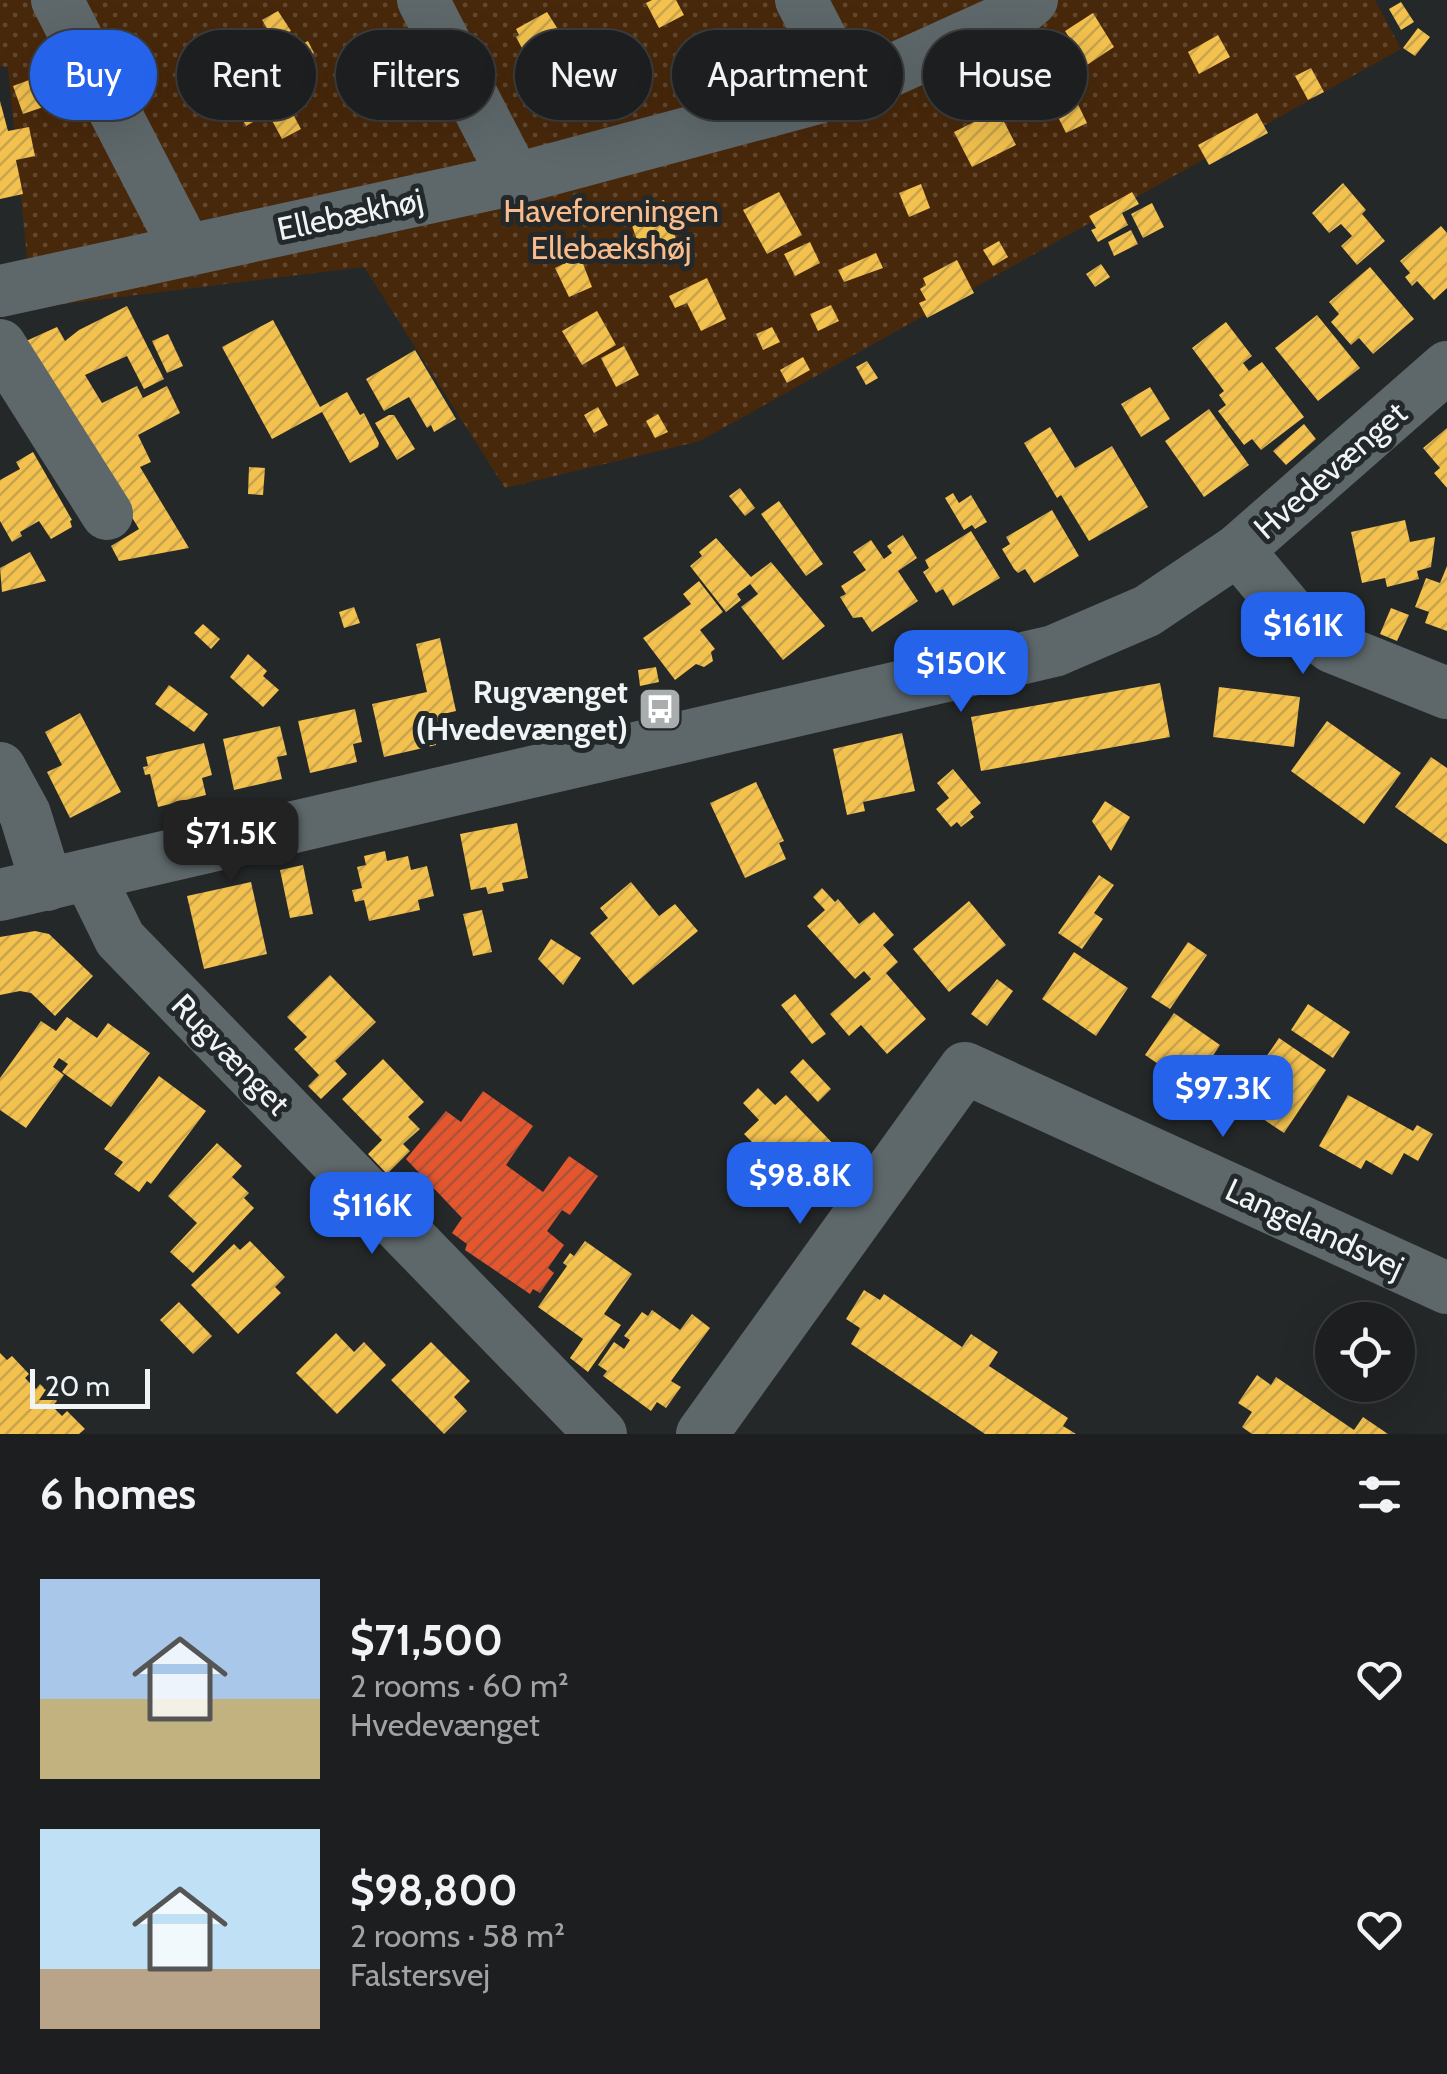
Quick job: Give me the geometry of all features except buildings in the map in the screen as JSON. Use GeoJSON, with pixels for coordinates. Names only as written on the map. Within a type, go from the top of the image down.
{"type":"FeatureCollection","features":[{"type":"Feature","properties":{"kind":"street"},"geometry":{"type":"LineString","coordinates":[[57,0],[186,248]]}},
{"type":"Feature","properties":{"kind":"street"},"geometry":{"type":"LineString","coordinates":[[422,0],[515,180]]}},
{"type":"Feature","properties":{"kind":"street"},"geometry":{"type":"LineString","coordinates":[[801,0],[817,30]]}},
{"type":"Feature","properties":{"kind":"street","name":"Ellebækhøj"},"geometry":{"type":"LineString","coordinates":[[903,65],[1014,15],[1032,0]]}},
{"type":"Feature","properties":{"kind":"street","name":"Ellebækhøj"},"geometry":{"type":"LineString","coordinates":[[0,291],[515,180],[737,120]]}},
{"type":"Feature","properties":{"kind":"street"},"geometry":{"type":"LineString","coordinates":[[0,345],[107,514]]}},
{"type":"Feature","properties":{"kind":"street","name":"Hvedevænget"},"geometry":{"type":"LineString","coordinates":[[45,885],[1054,651],[1147,611],[1238,550],[1447,367]]}},
{"type":"Feature","properties":{"kind":"street"},"geometry":{"type":"LineString","coordinates":[[1238,550],[1298,622],[1332,647],[1447,693]]}},
{"type":"Feature","properties":{"kind":"street","name":"Rugvænget"},"geometry":{"type":"LineString","coordinates":[[0,768],[25,814],[45,885],[120,939],[601,1434]]}},
{"type":"Feature","properties":{"kind":"street","name":"Langelandsvej"},"geometry":{"type":"LineString","coordinates":[[702,1434],[965,1068],[1447,1288]]}},
{"type":"Feature","properties":{"kind":"green space","name":"Haveforeningen Ellebækshøj"},"geometry":{"type":"Polygon","coordinates":[[[0,0],[1375,0],[1401,49],[700,441],[505,488],[364,267],[32,308],[8,67],[0,66],[0,0]]]}},
{"type":"Feature","properties":{"kind":"place","name":"Rugvænget (Hvedevænget)"},"geometry":{"type":"Point","coordinates":[660,709]}}]}
